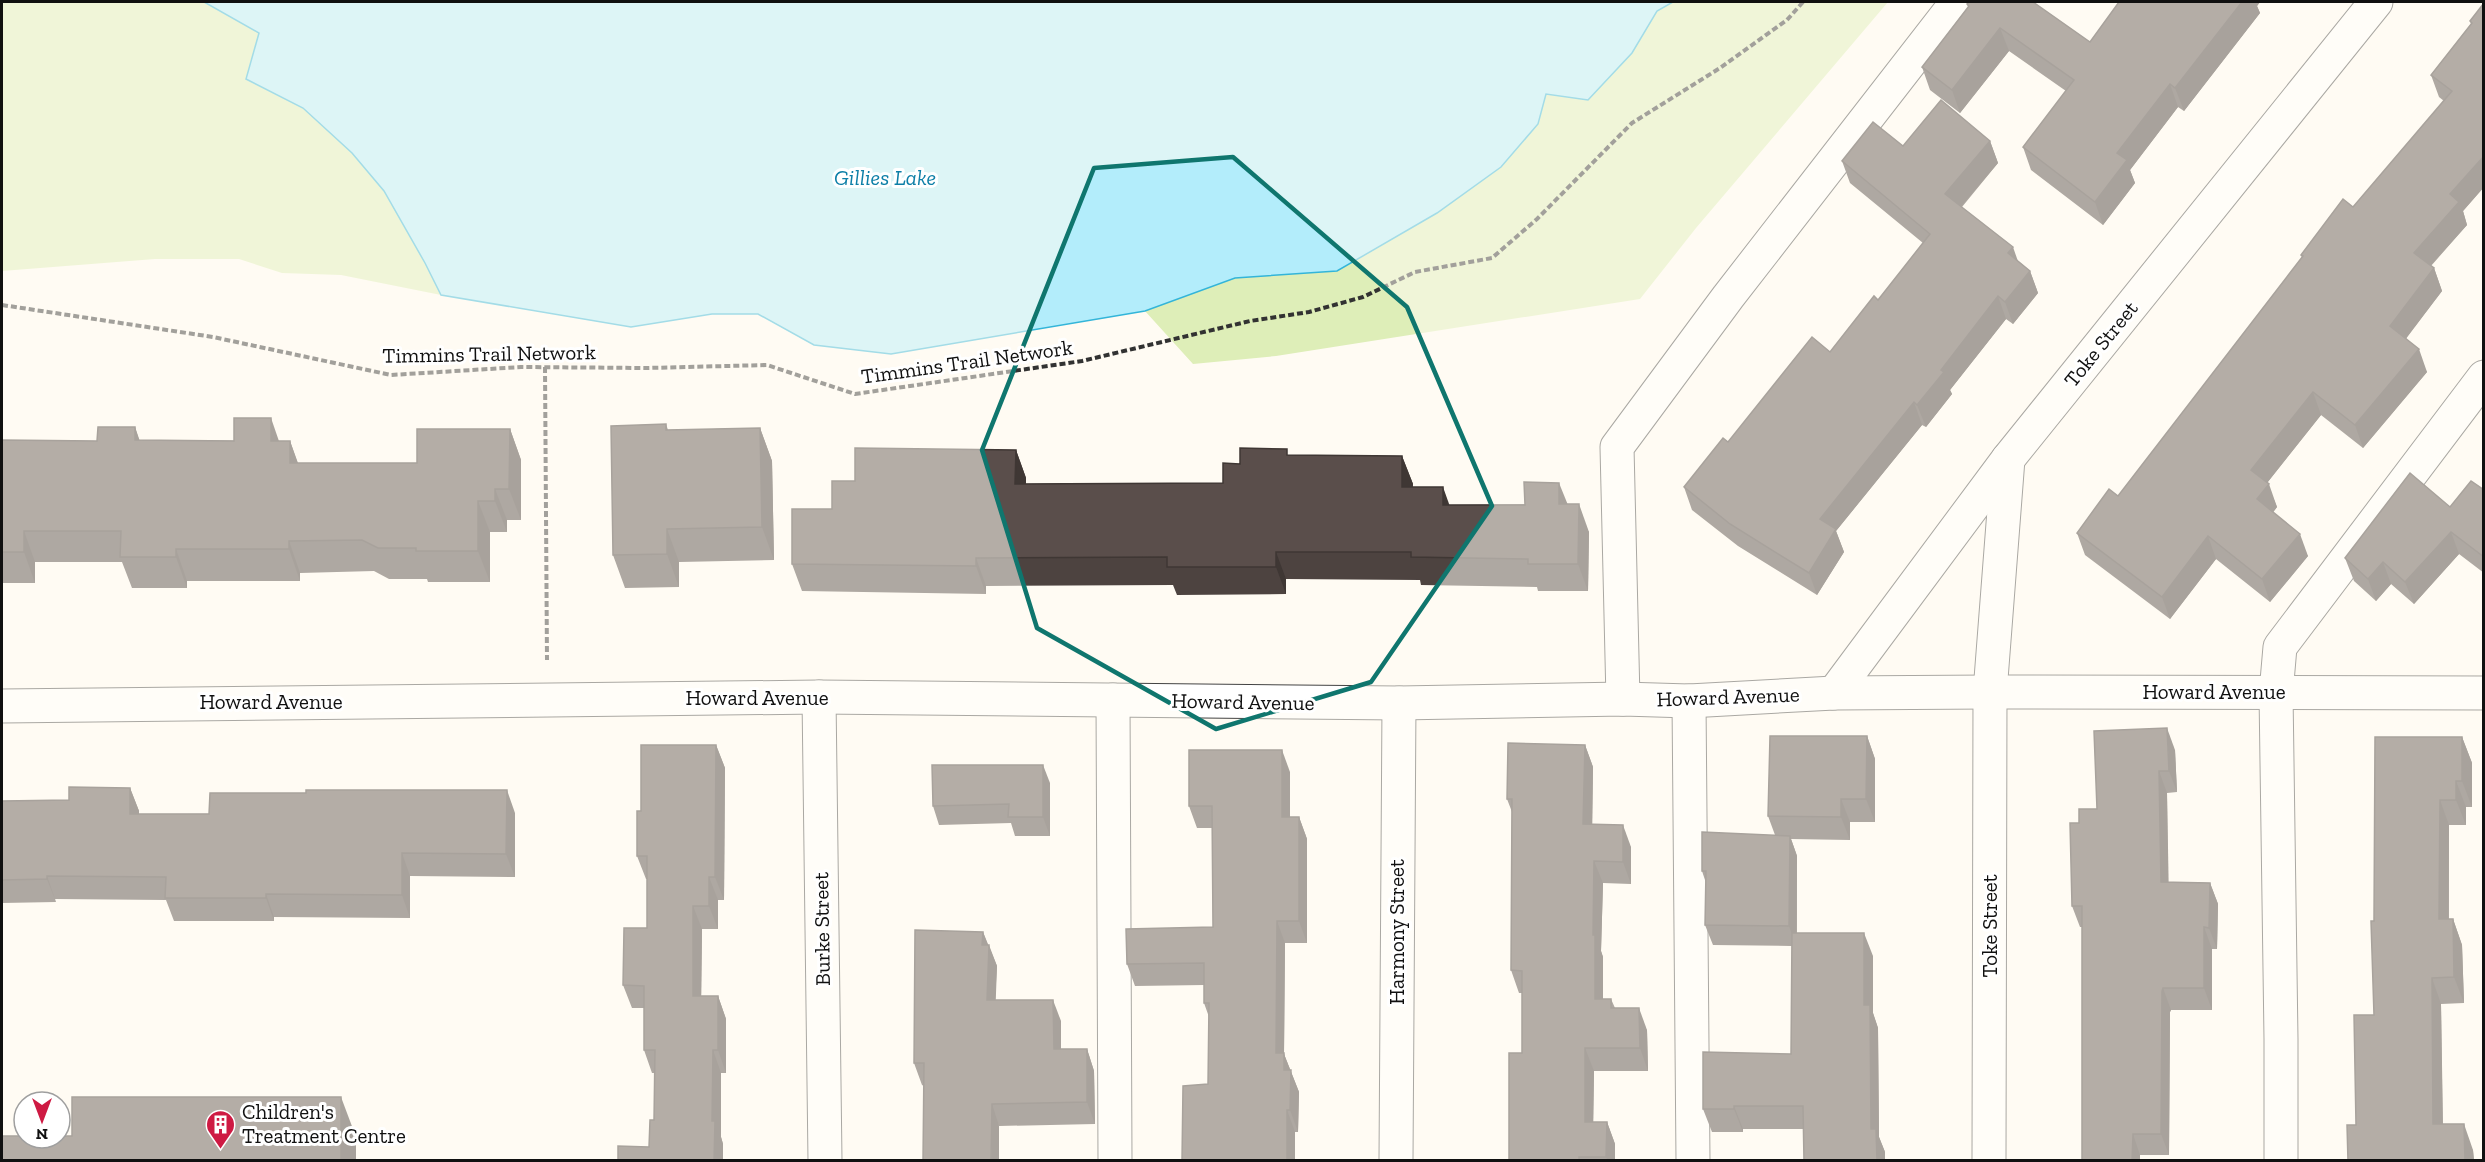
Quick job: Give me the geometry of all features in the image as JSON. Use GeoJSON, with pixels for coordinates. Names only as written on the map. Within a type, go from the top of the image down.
{"type":"FeatureCollection","features":[{"type":"Feature","properties":{"kind":"street"},"geometry":{"type":"LineString","coordinates":[[1623,699],[1617,447],[1728,297],[1957,2]]}},
{"type":"Feature","properties":{"kind":"street","name":"Toke Street"},"geometry":{"type":"LineString","coordinates":[[1834,693],[2008,459],[2376,2]]}},
{"type":"Feature","properties":{"kind":"street"},"geometry":{"type":"LineString","coordinates":[[2281,1161],[2282,1039],[2276,693],[2280,647],[2484,376]]}},
{"type":"Feature","properties":{"kind":"street","name":"Toke Street"},"geometry":{"type":"LineString","coordinates":[[1989,1161],[1990,692],[2008,459]]}},
{"type":"Feature","properties":{"kind":"street","name":"Howard Avenue"},"geometry":{"type":"LineString","coordinates":[[2,706],[819,697],[1399,703],[1623,699],[1689,701],[1834,693],[2484,693]]}},
{"type":"Feature","properties":{"kind":"street","name":"Burke Street"},"geometry":{"type":"LineString","coordinates":[[819,697],[825,1161]]}},
{"type":"Feature","properties":{"kind":"street"},"geometry":{"type":"LineString","coordinates":[[1113,700],[1115,1161]]}},
{"type":"Feature","properties":{"kind":"street"},"geometry":{"type":"LineString","coordinates":[[1689,701],[1693,1161]]}},
{"type":"Feature","properties":{"kind":"street","name":"Harmony Street"},"geometry":{"type":"LineString","coordinates":[[1396,1161],[1399,703]]}},
{"type":"Feature","properties":{"kind":"path","name":"Timmins Trail Network"},"geometry":{"type":"LineString","coordinates":[[2,305],[213,337],[391,375],[544,367],[647,368],[767,365],[855,394],[1083,361],[1251,321],[1309,312],[1363,297],[1414,272],[1492,258],[1537,219],[1632,123],[1720,68],[1778,27],[1803,2]]}},
{"type":"Feature","properties":{"kind":"path"},"geometry":{"type":"LineString","coordinates":[[544,367],[547,699]]}},
{"type":"Feature","properties":{"kind":"highlighted area"},"geometry":{"type":"Polygon","coordinates":[[[1233,157],[1407,307],[1492,506],[1371,682],[1216,729],[1037,628],[982,450],[1094,168],[1233,157]]]}},
{"type":"Feature","properties":{"kind":"green space"},"geometry":{"type":"Polygon","coordinates":[[[2,2],[204,2],[259,33],[246,79],[303,108],[352,153],[384,191],[441,295],[341,275],[282,273],[239,259],[155,259],[2,271],[2,2]]]}},
{"type":"Feature","properties":{"kind":"green space"},"geometry":{"type":"Polygon","coordinates":[[[1673,2],[1888,2],[1696,228],[1640,299],[1276,356],[1193,364],[1145,311],[1235,278],[1337,271],[1437,213],[1501,167],[1538,124],[1546,93],[1632,53],[1657,11],[1673,2]]]}},
{"type":"Feature","properties":{"kind":"water","name":"Gillies Lake"},"geometry":{"type":"Polygon","coordinates":[[[204,2],[1673,2],[1657,11],[1632,53],[1588,100],[1546,94],[1538,124],[1501,167],[1437,213],[1337,271],[1235,278],[1145,311],[891,354],[814,345],[758,314],[712,314],[631,327],[441,295],[384,191],[352,153],[303,108],[246,79],[259,33],[204,2]]]}},
{"type":"Feature","properties":{"kind":"building"},"geometry":{"type":"Polygon","coordinates":[[[1969,2],[2033,2],[2090,42],[2119,2],[2242,2],[2175,88],[2170,84],[2117,153],[2127,160],[2095,202],[2023,147],[2074,80],[2000,28],[1952,90],[1922,67],[1969,6],[1967,4],[1969,2]]]}},
{"type":"Feature","properties":{"kind":"building"},"geometry":{"type":"Polygon","coordinates":[[[2484,3],[2484,156],[2450,194],[2459,202],[2414,253],[2434,268],[2390,326],[2419,349],[2355,425],[2313,392],[2251,470],[2269,484],[2257,499],[2300,534],[2262,579],[2208,536],[2162,597],[2077,533],[2109,489],[2118,496],[2303,256],[2301,255],[2343,199],[2353,207],[2452,91],[2431,75],[2472,23],[2470,21],[2484,3]]]}},
{"type":"Feature","properties":{"kind":"building"},"geometry":{"type":"Polygon","coordinates":[[[1941,100],[1990,141],[1945,194],[2013,247],[2008,253],[2030,271],[2005,302],[1998,296],[1941,370],[1944,372],[1917,405],[1914,402],[1820,519],[1836,529],[1809,573],[1730,524],[1684,487],[1723,438],[1728,442],[1812,337],[1830,352],[1874,296],[1878,300],[1930,234],[1842,161],[1873,122],[1903,146],[1941,100]]]}},
{"type":"Feature","properties":{"kind":"building"},"geometry":{"type":"Polygon","coordinates":[[[234,418],[271,418],[271,441],[290,441],[290,463],[417,463],[417,429],[510,429],[509,489],[495,489],[495,501],[478,501],[478,551],[416,551],[416,548],[378,548],[362,540],[289,541],[289,549],[176,549],[176,557],[120,557],[121,531],[24,531],[24,552],[2,552],[2,440],[97,441],[98,427],[135,427],[135,440],[234,441],[234,418]]]}},
{"type":"Feature","properties":{"kind":"building"},"geometry":{"type":"Polygon","coordinates":[[[666,424],[666,430],[760,428],[762,527],[667,529],[667,554],[613,555],[611,426],[666,424]]]}},
{"type":"Feature","properties":{"kind":"building"},"geometry":{"type":"Polygon","coordinates":[[[855,448],[1016,450],[1015,484],[1223,483],[1223,463],[1240,464],[1240,448],[1287,449],[1287,455],[1402,456],[1402,487],[1443,487],[1443,505],[1525,505],[1524,482],[1559,483],[1559,504],[1579,504],[1578,564],[1528,564],[1528,559],[1411,557],[1411,552],[1276,552],[1276,567],[1167,567],[1167,557],[976,558],[976,566],[792,564],[792,509],[832,509],[832,481],[855,481],[855,448]]]}},
{"type":"Feature","properties":{"kind":"building"},"geometry":{"type":"Polygon","coordinates":[[[2410,473],[2450,507],[2471,481],[2484,490],[2484,557],[2451,532],[2405,582],[2383,562],[2368,579],[2345,558],[2410,473]]]}},
{"type":"Feature","properties":{"kind":"building"},"geometry":{"type":"Polygon","coordinates":[[[2167,728],[2169,771],[2159,771],[2161,882],[2210,883],[2209,928],[2204,927],[2204,988],[2163,988],[2162,991],[2161,1134],[2133,1134],[2132,1161],[2082,1161],[2082,906],[2072,906],[2070,823],[2079,823],[2079,809],[2097,809],[2094,731],[2167,728]]]}},
{"type":"Feature","properties":{"kind":"building"},"geometry":{"type":"Polygon","coordinates":[[[1770,736],[1867,736],[1866,799],[1841,799],[1841,817],[1768,816],[1770,736]]]}},
{"type":"Feature","properties":{"kind":"building"},"geometry":{"type":"Polygon","coordinates":[[[2375,737],[2462,737],[2462,781],[2456,781],[2456,800],[2440,800],[2439,919],[2453,919],[2454,977],[2432,978],[2433,1124],[2464,1124],[2465,1161],[2348,1161],[2347,1125],[2356,1125],[2354,1015],[2374,1015],[2371,921],[2374,921],[2375,737]]]}},
{"type":"Feature","properties":{"kind":"building"},"geometry":{"type":"Polygon","coordinates":[[[1508,743],[1585,745],[1583,824],[1623,825],[1623,862],[1594,861],[1595,999],[1611,999],[1611,1008],[1639,1008],[1640,1048],[1585,1048],[1585,1122],[1607,1122],[1606,1157],[1579,1157],[1579,1161],[1509,1161],[1509,1053],[1522,1053],[1522,971],[1511,970],[1512,799],[1507,799],[1508,743]]]}},
{"type":"Feature","properties":{"kind":"building"},"geometry":{"type":"Polygon","coordinates":[[[641,745],[716,745],[715,877],[709,877],[709,906],[693,906],[693,996],[718,996],[718,1050],[713,1050],[714,1161],[618,1161],[618,1146],[649,1147],[650,1120],[654,1120],[655,1050],[644,1050],[644,986],[623,985],[624,928],[647,928],[647,856],[637,856],[637,811],[641,811],[641,745]]]}},
{"type":"Feature","properties":{"kind":"building"},"geometry":{"type":"Polygon","coordinates":[[[1189,750],[1282,750],[1282,817],[1299,817],[1299,921],[1277,921],[1276,1053],[1284,1053],[1284,1070],[1291,1070],[1290,1110],[1287,1110],[1287,1161],[1182,1161],[1183,1086],[1208,1084],[1209,1003],[1204,1003],[1204,963],[1127,964],[1126,929],[1213,927],[1212,806],[1189,806],[1189,750]]]}},
{"type":"Feature","properties":{"kind":"building"},"geometry":{"type":"Polygon","coordinates":[[[932,765],[1043,765],[1043,817],[1008,817],[1009,804],[933,806],[932,765]]]}},
{"type":"Feature","properties":{"kind":"building"},"geometry":{"type":"Polygon","coordinates":[[[69,787],[130,788],[130,814],[209,814],[210,793],[306,793],[306,790],[507,790],[506,854],[402,853],[402,895],[266,894],[266,898],[165,898],[166,877],[47,876],[47,879],[2,880],[2,801],[69,800],[69,787]]]}},
{"type":"Feature","properties":{"kind":"building"},"geometry":{"type":"Polygon","coordinates":[[[1702,832],[1790,836],[1789,926],[1705,925],[1706,871],[1702,871],[1702,832]]]}},
{"type":"Feature","properties":{"kind":"building"},"geometry":{"type":"Polygon","coordinates":[[[915,930],[983,932],[982,945],[989,945],[987,1000],[1053,1000],[1054,1049],[1087,1049],[1087,1102],[992,1104],[991,1161],[923,1161],[924,1063],[914,1063],[915,930]]]}},
{"type":"Feature","properties":{"kind":"building"},"geometry":{"type":"Polygon","coordinates":[[[1792,933],[1864,933],[1864,1005],[1870,1005],[1871,1129],[1876,1129],[1877,1161],[1804,1161],[1803,1106],[1734,1106],[1734,1109],[1703,1109],[1703,1052],[1791,1054],[1792,933]]]}},
{"type":"Feature","properties":{"kind":"building"},"geometry":{"type":"Polygon","coordinates":[[[72,1097],[341,1097],[341,1161],[2,1161],[2,1136],[12,1136],[12,1150],[72,1150],[72,1097]]]}},
{"type":"Feature","properties":{"kind":"place","name":"Children's Treatment Centre"},"geometry":{"type":"Point","coordinates":[221,1150]}}]}
